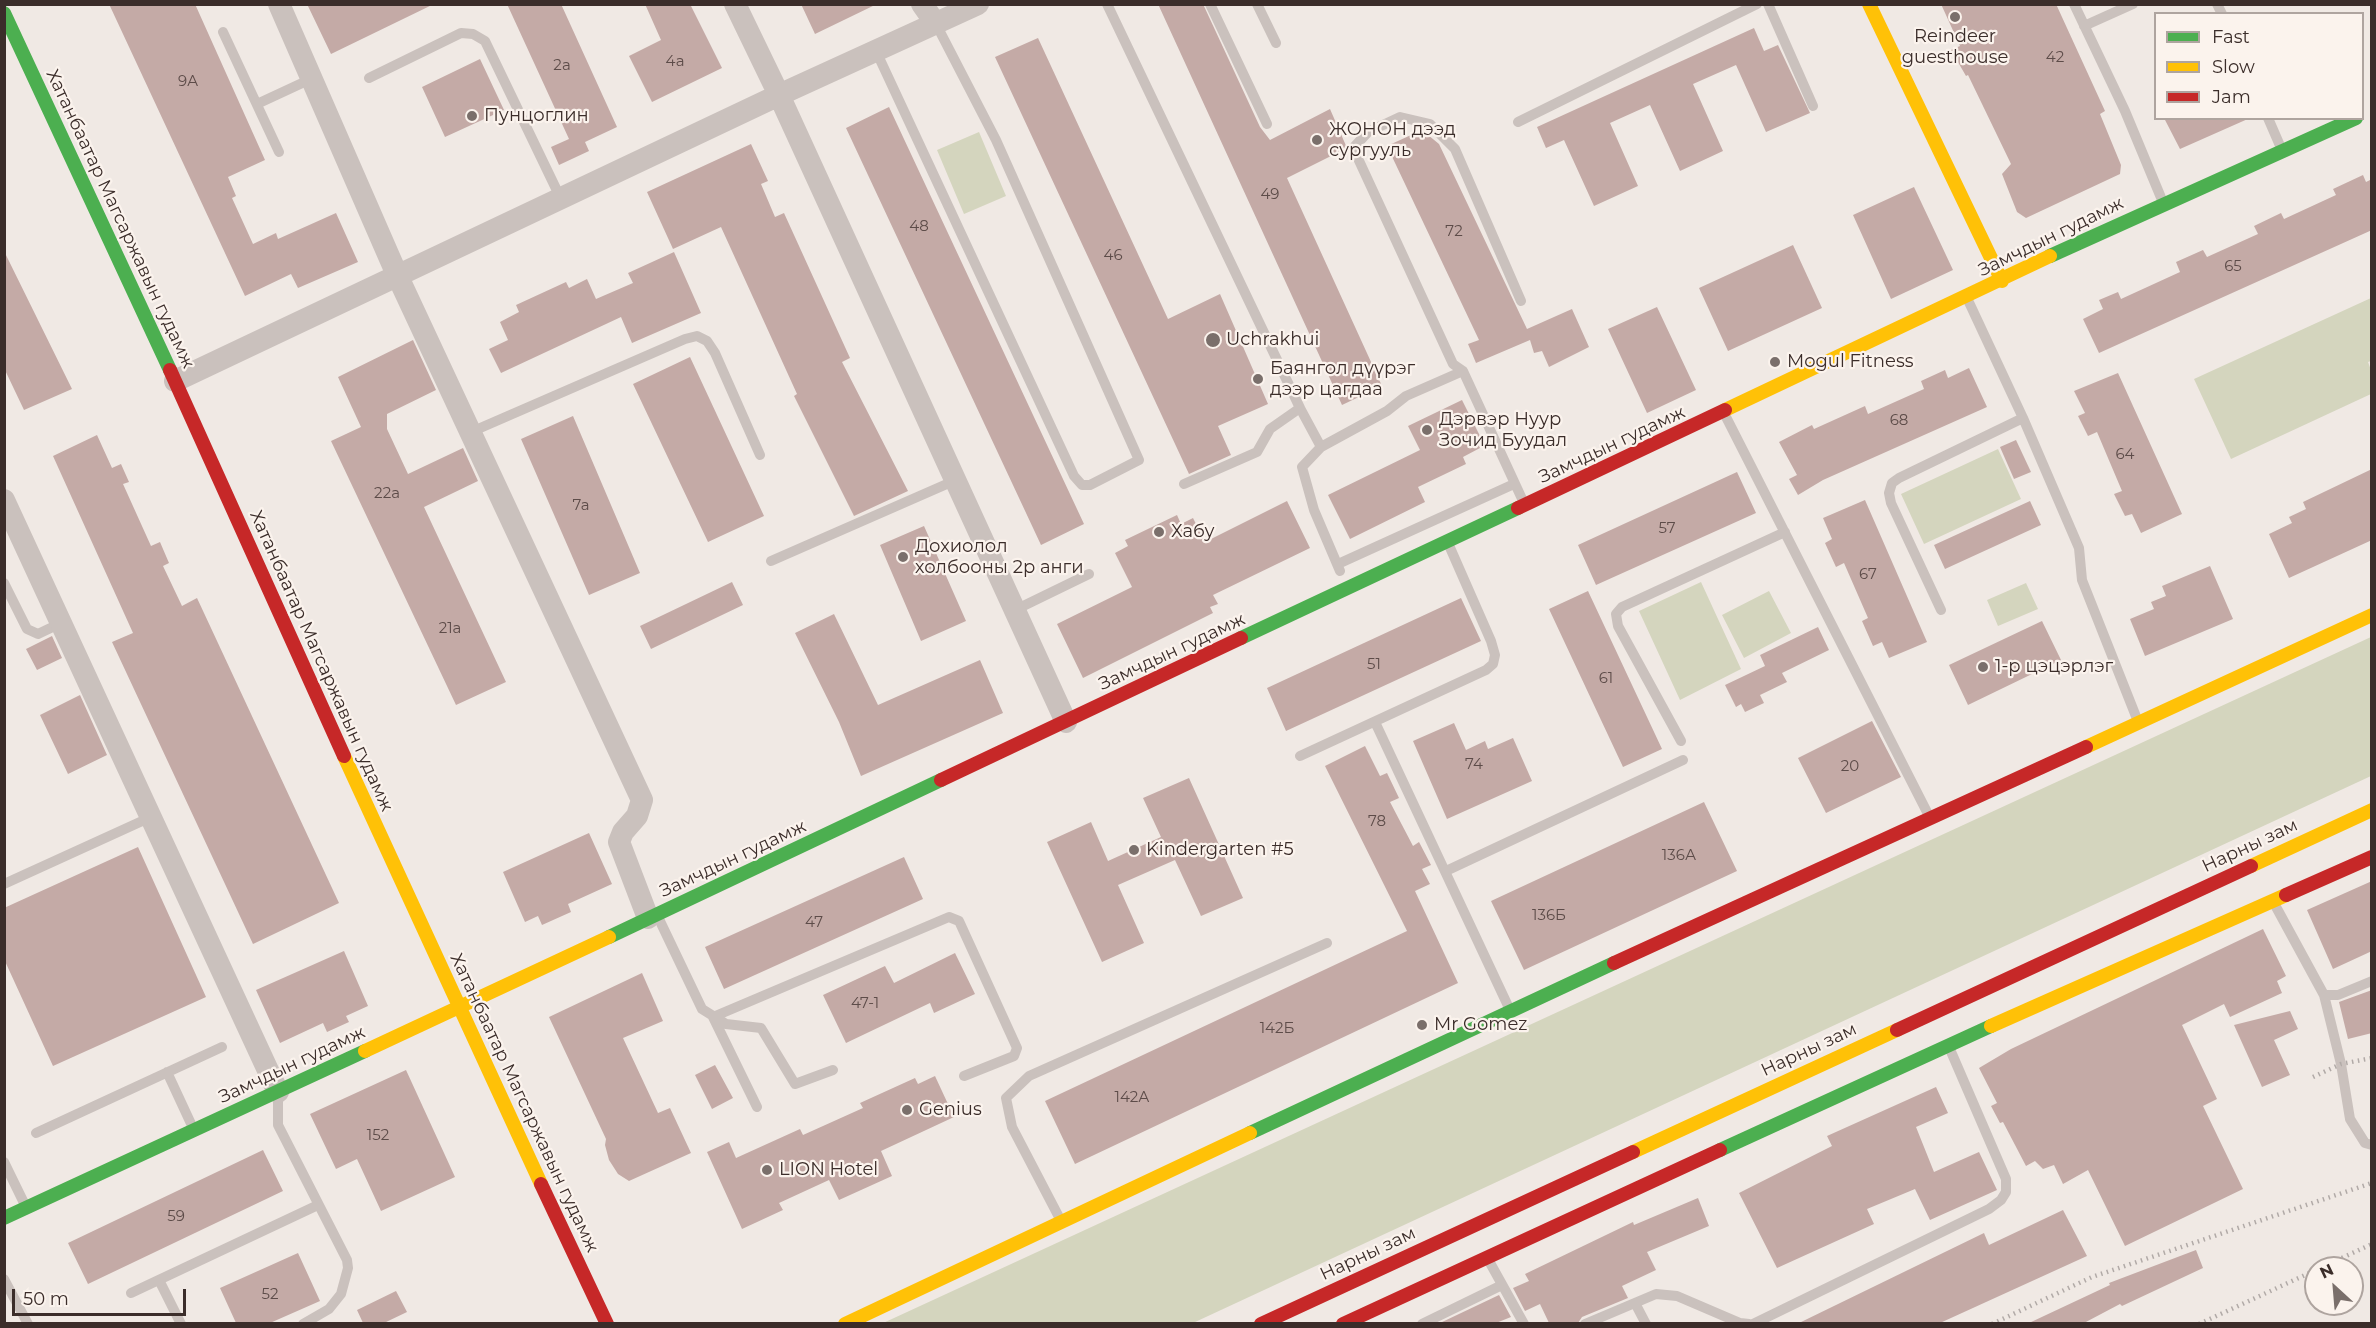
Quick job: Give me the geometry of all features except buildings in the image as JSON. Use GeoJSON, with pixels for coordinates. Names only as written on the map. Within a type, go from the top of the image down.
{"type":"FeatureCollection","features":[{"type":"Feature","properties":{"kind":"street"},"geometry":{"type":"LineString","coordinates":[[279,4],[314,78],[398,277],[642,800],[637,816],[623,832],[619,842],[652,916]]}},
{"type":"Feature","properties":{"kind":"street"},"geometry":{"type":"LineString","coordinates":[[735,4],[779,95],[1066,722]]}},
{"type":"Feature","properties":{"kind":"street"},"geometry":{"type":"LineString","coordinates":[[922,4],[936,24]]}},
{"type":"Feature","properties":{"kind":"street"},"geometry":{"type":"LineString","coordinates":[[175,381],[779,95],[978,4]]}},
{"type":"Feature","properties":{"kind":"street"},"geometry":{"type":"LineString","coordinates":[[1869,4],[2002,281]]}},
{"type":"Feature","properties":{"kind":"street","name":"Хатанбаатар Магсаржавын гудамж"},"geometry":{"type":"LineString","coordinates":[[4,13],[175,381],[458,1008],[607,1323]]}},
{"type":"Feature","properties":{"kind":"street","name":"Замчдын гудамж"},"geometry":{"type":"LineString","coordinates":[[4,1218],[458,1008],[2163,203],[2352,120]]}},
{"type":"Feature","properties":{"kind":"street"},"geometry":{"type":"LineString","coordinates":[[4,500],[278,1092]]}},
{"type":"Feature","properties":{"kind":"street"},"geometry":{"type":"LineString","coordinates":[[845,1323],[1510,1011],[2372,615]]}},
{"type":"Feature","properties":{"kind":"street","name":"Нарны зам"},"geometry":{"type":"LineString","coordinates":[[1261,1323],[2372,810]]}},
{"type":"Feature","properties":{"kind":"street"},"geometry":{"type":"LineString","coordinates":[[1343,1323],[1488,1259],[1948,1045],[2372,856]]}},
{"type":"Feature","properties":{"kind":"lane"},"geometry":{"type":"LineString","coordinates":[[1107,4],[1300,408],[1321,447]]}},
{"type":"Feature","properties":{"kind":"lane"},"geometry":{"type":"LineString","coordinates":[[1210,4],[1266,124]]}},
{"type":"Feature","properties":{"kind":"lane"},"geometry":{"type":"LineString","coordinates":[[1257,4],[1276,43]]}},
{"type":"Feature","properties":{"kind":"lane"},"geometry":{"type":"LineString","coordinates":[[1518,122],[1757,4]]}},
{"type":"Feature","properties":{"kind":"lane"},"geometry":{"type":"LineString","coordinates":[[1768,4],[1813,106]]}},
{"type":"Feature","properties":{"kind":"lane"},"geometry":{"type":"LineString","coordinates":[[2074,4],[2125,111],[2163,203]]}},
{"type":"Feature","properties":{"kind":"lane"},"geometry":{"type":"LineString","coordinates":[[2084,26],[2133,4]]}},
{"type":"Feature","properties":{"kind":"lane"},"geometry":{"type":"LineString","coordinates":[[876,51],[1074,476],[1082,485],[1090,485],[1139,460],[996,140],[936,24]]}},
{"type":"Feature","properties":{"kind":"lane"},"geometry":{"type":"LineString","coordinates":[[224,32],[279,152]]}},
{"type":"Feature","properties":{"kind":"lane"},"geometry":{"type":"LineString","coordinates":[[369,78],[460,33],[472,34],[485,41],[561,199]]}},
{"type":"Feature","properties":{"kind":"lane"},"geometry":{"type":"LineString","coordinates":[[257,104],[314,78]]}},
{"type":"Feature","properties":{"kind":"lane"},"geometry":{"type":"LineString","coordinates":[[1521,301],[1455,149],[1430,124],[1400,117],[1368,132],[1355,146],[1355,152],[1453,364],[1463,371],[1525,506]]}},
{"type":"Feature","properties":{"kind":"lane"},"geometry":{"type":"LineString","coordinates":[[2269,120],[2283,151]]}},
{"type":"Feature","properties":{"kind":"lane"},"geometry":{"type":"LineString","coordinates":[[1966,298],[2023,418],[2079,548],[2082,580],[2139,722]]}},
{"type":"Feature","properties":{"kind":"lane"},"geometry":{"type":"LineString","coordinates":[[471,432],[697,336],[707,341],[715,353],[760,455]]}},
{"type":"Feature","properties":{"kind":"lane"},"geometry":{"type":"LineString","coordinates":[[1348,589],[1314,510],[1302,466],[1321,447],[1387,411],[1406,396],[1463,371]]}},
{"type":"Feature","properties":{"kind":"lane"},"geometry":{"type":"LineString","coordinates":[[1184,484],[1257,452],[1270,429],[1300,408]]}},
{"type":"Feature","properties":{"kind":"lane"},"geometry":{"type":"LineString","coordinates":[[1724,412],[1929,818]]}},
{"type":"Feature","properties":{"kind":"lane"},"geometry":{"type":"LineString","coordinates":[[1941,610],[1891,503],[1889,493],[1892,483],[2023,418]]}},
{"type":"Feature","properties":{"kind":"lane"},"geometry":{"type":"LineString","coordinates":[[771,561],[956,480]]}},
{"type":"Feature","properties":{"kind":"lane"},"geometry":{"type":"LineString","coordinates":[[1338,564],[1515,484]]}},
{"type":"Feature","properties":{"kind":"lane"},"geometry":{"type":"LineString","coordinates":[[1682,741],[1618,626],[1616,614],[1622,607],[1785,532]]}},
{"type":"Feature","properties":{"kind":"lane"},"geometry":{"type":"LineString","coordinates":[[1300,756],[1486,670],[1493,664],[1495,655],[1491,641],[1448,542]]}},
{"type":"Feature","properties":{"kind":"lane"},"geometry":{"type":"LineString","coordinates":[[1015,610],[1089,574]]}},
{"type":"Feature","properties":{"kind":"lane"},"geometry":{"type":"LineString","coordinates":[[4,583],[27,629],[38,634],[62,623]]}},
{"type":"Feature","properties":{"kind":"lane"},"geometry":{"type":"LineString","coordinates":[[1375,722],[1510,1011]]}},
{"type":"Feature","properties":{"kind":"lane"},"geometry":{"type":"LineString","coordinates":[[1446,870],[1683,760]]}},
{"type":"Feature","properties":{"kind":"lane"},"geometry":{"type":"LineString","coordinates":[[4,884],[152,817]]}},
{"type":"Feature","properties":{"kind":"lane"},"geometry":{"type":"LineString","coordinates":[[2274,901],[2324,994],[2342,1064],[2350,1119],[2365,1143],[2372,1145]]}},
{"type":"Feature","properties":{"kind":"lane"},"geometry":{"type":"LineString","coordinates":[[652,916],[702,1009],[726,1024],[761,1028],[795,1084],[833,1070]]}},
{"type":"Feature","properties":{"kind":"lane"},"geometry":{"type":"LineString","coordinates":[[713,1017],[949,917],[959,921],[1017,1048],[1014,1056],[964,1076]]}},
{"type":"Feature","properties":{"kind":"lane"},"geometry":{"type":"LineString","coordinates":[[1061,1221],[1012,1127],[1006,1098],[1029,1076],[1328,943]]}},
{"type":"Feature","properties":{"kind":"lane"},"geometry":{"type":"LineString","coordinates":[[2324,994],[2338,995],[2372,981]]}},
{"type":"Feature","properties":{"kind":"lane"},"geometry":{"type":"LineString","coordinates":[[713,1017],[757,1107]]}},
{"type":"Feature","properties":{"kind":"lane"},"geometry":{"type":"LineString","coordinates":[[1586,1323],[1656,1294],[1677,1296],[1740,1323],[1751,1323],[1979,1214],[2001,1200],[2006,1192],[2006,1179],[1948,1045]]}},
{"type":"Feature","properties":{"kind":"lane"},"geometry":{"type":"LineString","coordinates":[[36,1133],[222,1047]]}},
{"type":"Feature","properties":{"kind":"lane"},"geometry":{"type":"LineString","coordinates":[[167,1072],[194,1131]]}},
{"type":"Feature","properties":{"kind":"lane"},"geometry":{"type":"LineString","coordinates":[[278,1092],[278,1125],[347,1260],[348,1268],[341,1294],[329,1309],[303,1323]]}},
{"type":"Feature","properties":{"kind":"lane"},"geometry":{"type":"LineString","coordinates":[[4,1162],[26,1208]]}},
{"type":"Feature","properties":{"kind":"lane"},"geometry":{"type":"LineString","coordinates":[[131,1293],[318,1205]]}},
{"type":"Feature","properties":{"kind":"lane"},"geometry":{"type":"LineString","coordinates":[[1488,1259],[1524,1323]]}},
{"type":"Feature","properties":{"kind":"lane"},"geometry":{"type":"LineString","coordinates":[[4,1279],[28,1323]]}},
{"type":"Feature","properties":{"kind":"lane"},"geometry":{"type":"LineString","coordinates":[[159,1280],[181,1323]]}},
{"type":"Feature","properties":{"kind":"lane"},"geometry":{"type":"LineString","coordinates":[[1422,1323],[1502,1285]]}},
{"type":"Feature","properties":{"kind":"lane"},"geometry":{"type":"LineString","coordinates":[[1635,1303],[1646,1323]]}},
{"type":"Feature","properties":{"kind":"green space"},"geometry":{"type":"Polygon","coordinates":[[[979,132],[1006,196],[964,214],[937,150],[979,132]]]}},
{"type":"Feature","properties":{"kind":"green space"},"geometry":{"type":"Polygon","coordinates":[[[2371,298],[2371,361],[2368,362],[2371,370],[2371,394],[2231,459],[2194,379],[2371,298]]]}},
{"type":"Feature","properties":{"kind":"green space"},"geometry":{"type":"Polygon","coordinates":[[[1998,449],[2021,499],[1924,544],[1901,494],[1998,449]]]}},
{"type":"Feature","properties":{"kind":"green space"},"geometry":{"type":"Polygon","coordinates":[[[1701,582],[1741,669],[1680,700],[1639,611],[1701,582]]]}},
{"type":"Feature","properties":{"kind":"green space"},"geometry":{"type":"Polygon","coordinates":[[[2026,583],[2038,609],[1998,626],[1987,600],[2026,583]]]}},
{"type":"Feature","properties":{"kind":"green space"},"geometry":{"type":"Polygon","coordinates":[[[1769,591],[1791,633],[1744,658],[1722,615],[1769,591]]]}},
{"type":"Feature","properties":{"kind":"green space"},"geometry":{"type":"Polygon","coordinates":[[[2371,637],[2371,776],[1193,1323],[881,1324],[2371,637]]]}},
{"type":"Feature","properties":{"kind":"railway"},"geometry":{"type":"LineString","coordinates":[[2313,1077],[2341,1064],[2372,1058]]}},
{"type":"Feature","properties":{"kind":"railway"},"geometry":{"type":"LineString","coordinates":[[1992,1324],[2092,1277],[2372,1183]]}},
{"type":"Feature","properties":{"kind":"railway"},"geometry":{"type":"LineString","coordinates":[[2346,1256],[2372,1244]]}},
{"type":"Feature","properties":{"kind":"railway"},"geometry":{"type":"LineString","coordinates":[[2199,1324],[2304,1276]]}},
{"type":"Feature","properties":{"kind":"traffic: fast"},"geometry":{"type":"LineString","coordinates":[[4,13],[170,370]]}},
{"type":"Feature","properties":{"kind":"traffic: fast"},"geometry":{"type":"LineString","coordinates":[[2050,256],[2352,120]]}},
{"type":"Feature","properties":{"kind":"traffic: fast"},"geometry":{"type":"LineString","coordinates":[[1241,638],[1518,508]]}},
{"type":"Feature","properties":{"kind":"traffic: fast"},"geometry":{"type":"LineString","coordinates":[[609,937],[941,780]]}},
{"type":"Feature","properties":{"kind":"traffic: fast"},"geometry":{"type":"LineString","coordinates":[[1250,1133],[1614,963]]}},
{"type":"Feature","properties":{"kind":"traffic: fast"},"geometry":{"type":"LineString","coordinates":[[1720,1150],[1991,1026]]}},
{"type":"Feature","properties":{"kind":"traffic: fast"},"geometry":{"type":"LineString","coordinates":[[4,1218],[365,1051]]}},
{"type":"Feature","properties":{"kind":"traffic: slow"},"geometry":{"type":"LineString","coordinates":[[1869,4],[2002,281]]}},
{"type":"Feature","properties":{"kind":"traffic: slow"},"geometry":{"type":"LineString","coordinates":[[1725,410],[2050,256]]}},
{"type":"Feature","properties":{"kind":"traffic: slow"},"geometry":{"type":"LineString","coordinates":[[2086,747],[2372,615]]}},
{"type":"Feature","properties":{"kind":"traffic: slow"},"geometry":{"type":"LineString","coordinates":[[344,756],[541,1184]]}},
{"type":"Feature","properties":{"kind":"traffic: slow"},"geometry":{"type":"LineString","coordinates":[[2251,866],[2372,810]]}},
{"type":"Feature","properties":{"kind":"traffic: slow"},"geometry":{"type":"LineString","coordinates":[[1991,1026],[2286,895]]}},
{"type":"Feature","properties":{"kind":"traffic: slow"},"geometry":{"type":"LineString","coordinates":[[365,1051],[609,937]]}},
{"type":"Feature","properties":{"kind":"traffic: slow"},"geometry":{"type":"LineString","coordinates":[[1633,1152],[1897,1030]]}},
{"type":"Feature","properties":{"kind":"traffic: slow"},"geometry":{"type":"LineString","coordinates":[[845,1324],[1250,1133]]}},
{"type":"Feature","properties":{"kind":"traffic: jam"},"geometry":{"type":"LineString","coordinates":[[170,370],[344,756]]}},
{"type":"Feature","properties":{"kind":"traffic: jam"},"geometry":{"type":"LineString","coordinates":[[1518,508],[1725,410]]}},
{"type":"Feature","properties":{"kind":"traffic: jam"},"geometry":{"type":"LineString","coordinates":[[941,780],[1241,638]]}},
{"type":"Feature","properties":{"kind":"traffic: jam"},"geometry":{"type":"LineString","coordinates":[[1614,963],[2086,747]]}},
{"type":"Feature","properties":{"kind":"traffic: jam"},"geometry":{"type":"LineString","coordinates":[[2286,895],[2372,857]]}},
{"type":"Feature","properties":{"kind":"traffic: jam"},"geometry":{"type":"LineString","coordinates":[[1897,1030],[2251,866]]}},
{"type":"Feature","properties":{"kind":"traffic: jam"},"geometry":{"type":"LineString","coordinates":[[1343,1324],[1720,1150]]}},
{"type":"Feature","properties":{"kind":"traffic: jam"},"geometry":{"type":"LineString","coordinates":[[1261,1324],[1633,1152]]}},
{"type":"Feature","properties":{"kind":"traffic: jam"},"geometry":{"type":"LineString","coordinates":[[541,1184],[607,1324]]}},
{"type":"Feature","properties":{"kind":"place","name":"Reindeer guesthouse"},"geometry":{"type":"Point","coordinates":[1955,17]}},
{"type":"Feature","properties":{"kind":"place","name":"Пунцоглин"},"geometry":{"type":"Point","coordinates":[472,116]}},
{"type":"Feature","properties":{"kind":"place","name":"ЖОНОН дээд сургууль"},"geometry":{"type":"Point","coordinates":[1317,140]}},
{"type":"Feature","properties":{"kind":"place","name":"Uchrakhui"},"geometry":{"type":"Point","coordinates":[1213,340]}},
{"type":"Feature","properties":{"kind":"place","name":"Mogul Fitness"},"geometry":{"type":"Point","coordinates":[1775,362]}},
{"type":"Feature","properties":{"kind":"place","name":"Баянгол дүүрэг дээр цагдаа"},"geometry":{"type":"Point","coordinates":[1258,379]}},
{"type":"Feature","properties":{"kind":"place","name":"Дэрвэр Нуур Зочид Буудал"},"geometry":{"type":"Point","coordinates":[1427,430]}},
{"type":"Feature","properties":{"kind":"place","name":"Хабу"},"geometry":{"type":"Point","coordinates":[1159,532]}},
{"type":"Feature","properties":{"kind":"place","name":"Дохиолол холбооны 2р анги"},"geometry":{"type":"Point","coordinates":[903,557]}},
{"type":"Feature","properties":{"kind":"place","name":"1-р цэцэрлэг"},"geometry":{"type":"Point","coordinates":[1983,667]}},
{"type":"Feature","properties":{"kind":"place","name":"Kindergarten #5"},"geometry":{"type":"Point","coordinates":[1134,850]}},
{"type":"Feature","properties":{"kind":"place","name":"Mr Gomez"},"geometry":{"type":"Point","coordinates":[1422,1025]}},
{"type":"Feature","properties":{"kind":"place","name":"Genius"},"geometry":{"type":"Point","coordinates":[907,1110]}},
{"type":"Feature","properties":{"kind":"place","name":"LION Hotel"},"geometry":{"type":"Point","coordinates":[767,1170]}}]}
